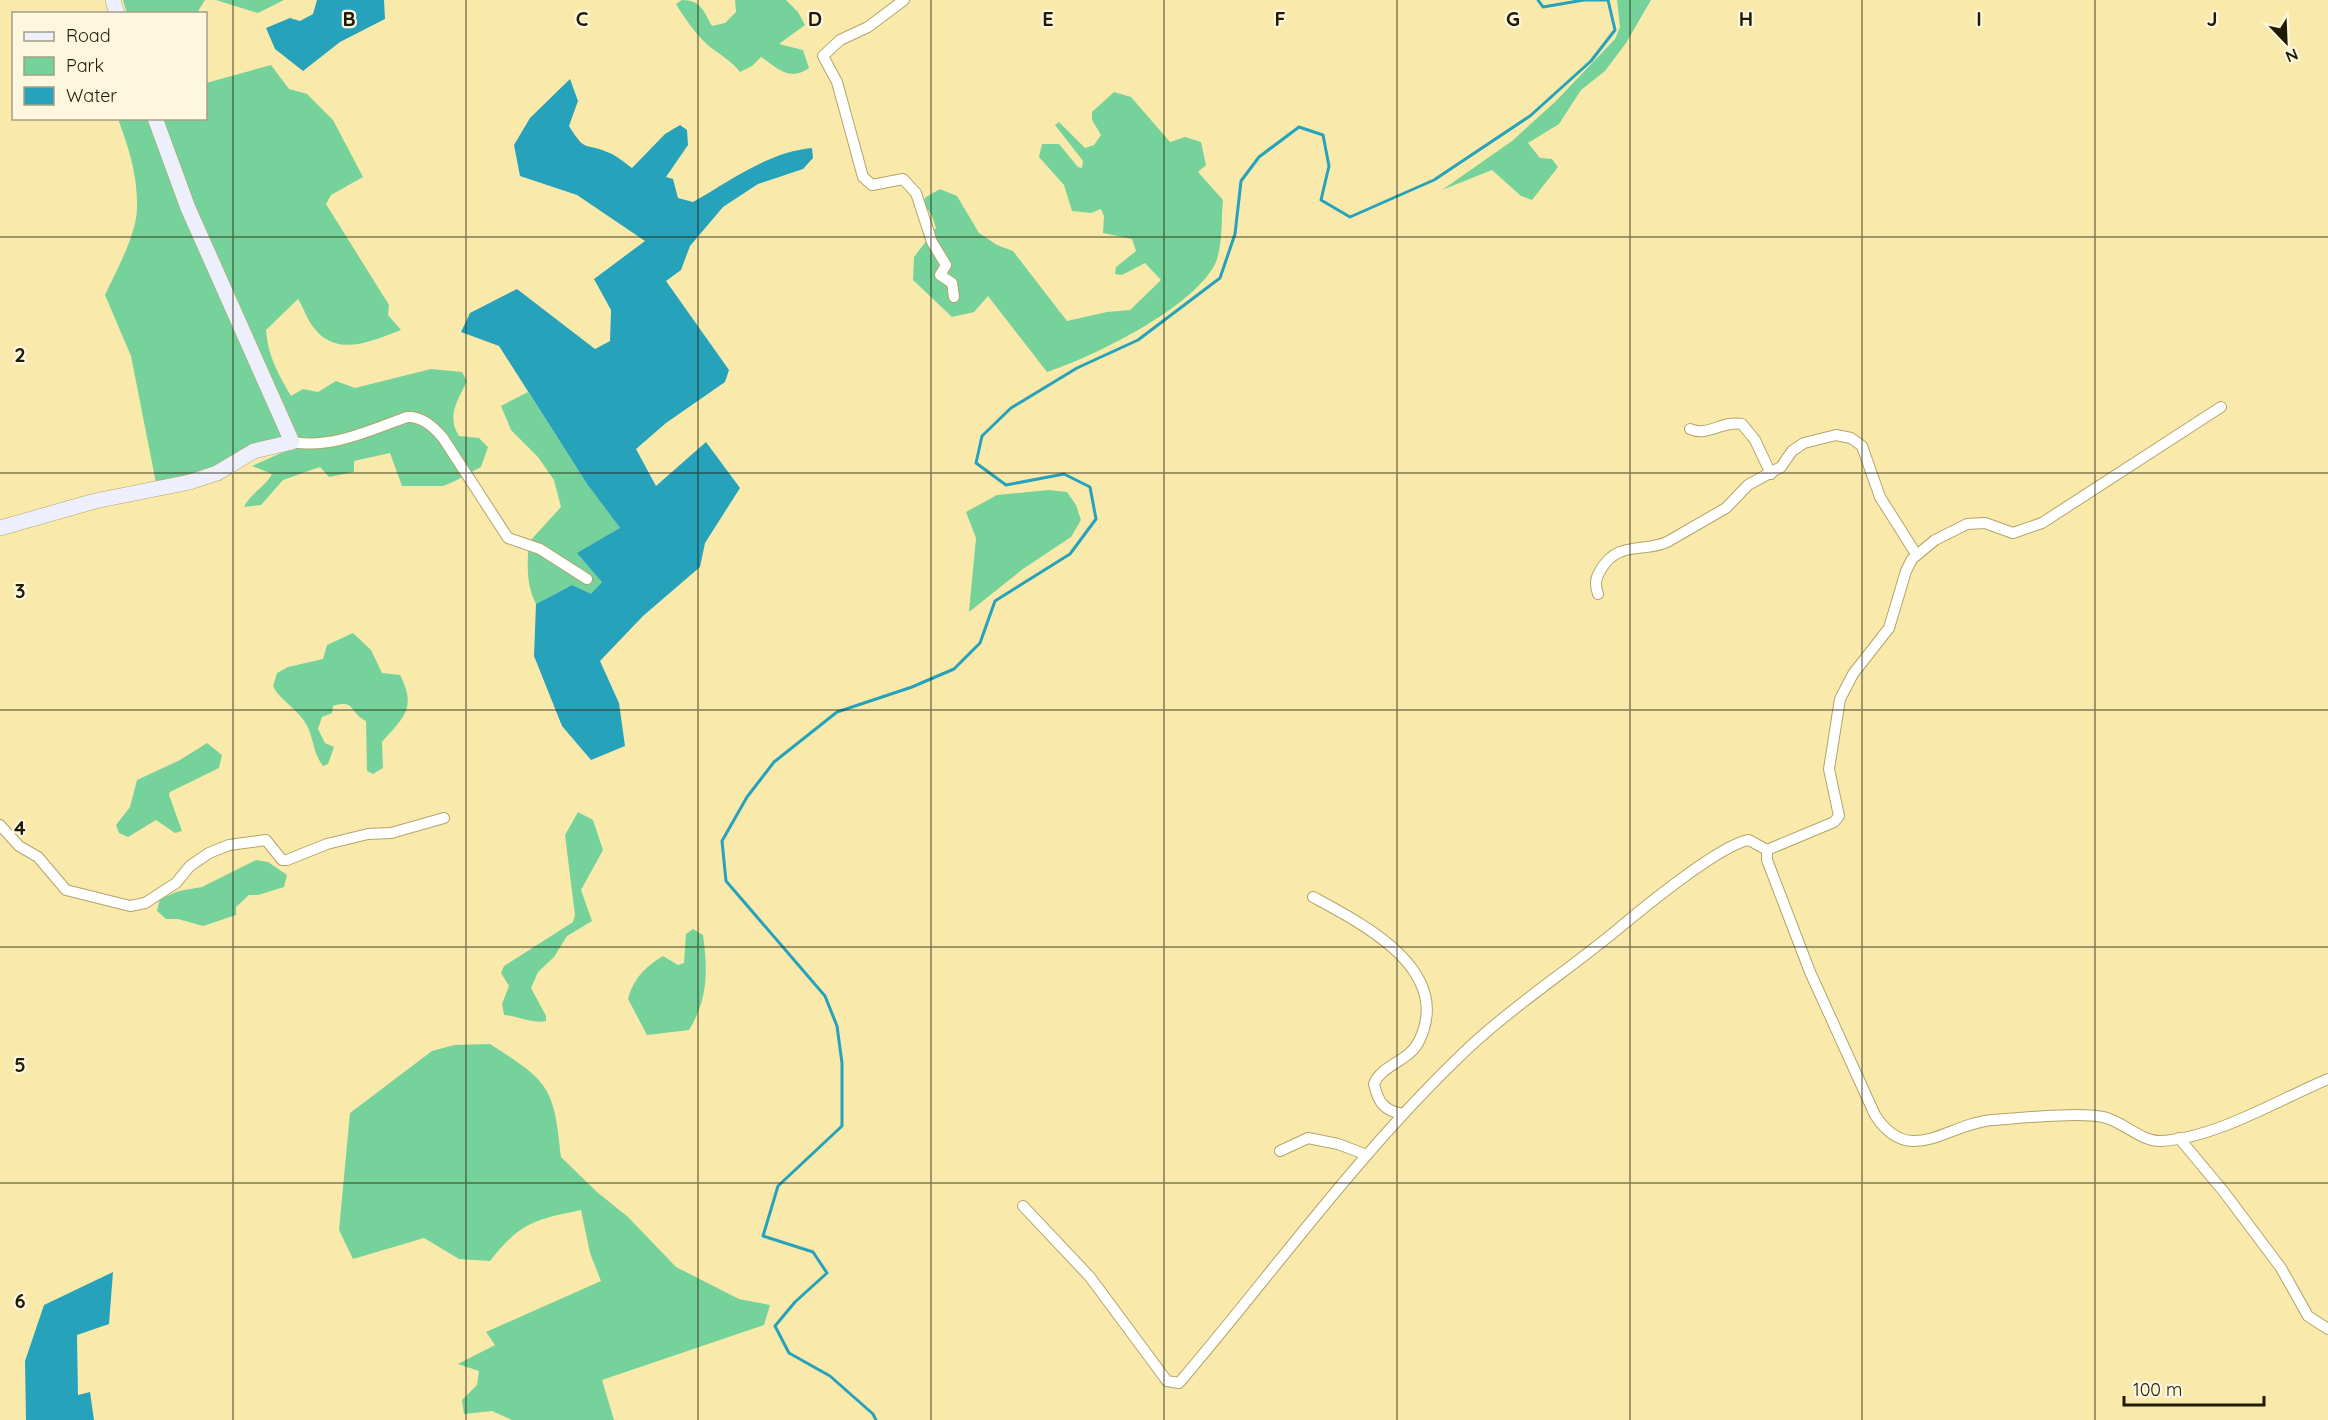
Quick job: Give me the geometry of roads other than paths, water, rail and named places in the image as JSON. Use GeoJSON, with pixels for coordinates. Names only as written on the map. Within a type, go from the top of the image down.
{"type":"FeatureCollection","features":[{"type":"Feature","properties":{"kind":"street"},"geometry":{"type":"LineString","coordinates":[[904,0],[868,27],[840,40],[825,52],[823,60],[837,82],[863,177],[872,185],[903,179],[913,188],[932,242],[946,265],[940,275],[952,283],[954,297]]}},
{"type":"Feature","properties":{"kind":"street"},"geometry":{"type":"LineString","coordinates":[[156,120],[188,208],[292,442]]}},
{"type":"Feature","properties":{"kind":"street"},"geometry":{"type":"LineString","coordinates":[[1767,850],[1824,828],[1839,816],[1829,769],[1840,699],[1853,674],[1888,628],[1906,571],[1916,554],[1935,540],[1967,524],[1985,523],[2013,533],[2042,523],[2221,407]]}},
{"type":"Feature","properties":{"kind":"street"},"geometry":{"type":"LineString","coordinates":[[0,528],[95,501],[190,482],[217,473],[254,452],[292,442],[312,445],[332,442],[407,417],[418,418],[435,428],[508,537],[540,549],[587,579]]}},
{"type":"Feature","properties":{"kind":"street"},"geometry":{"type":"LineString","coordinates":[[1690,429],[1701,433],[1730,424],[1742,424],[1755,440],[1771,474]]}},
{"type":"Feature","properties":{"kind":"street"},"geometry":{"type":"LineString","coordinates":[[1598,594],[1595,586],[1597,576],[1612,557],[1629,548],[1658,546],[1667,542],[1726,508],[1748,485],[1771,474],[1804,443],[1836,435],[1851,438],[1866,454],[1880,497],[1916,554]]}},
{"type":"Feature","properties":{"kind":"street"},"geometry":{"type":"LineString","coordinates":[[0,825],[19,846],[38,857],[66,890],[130,906],[145,903],[176,883],[190,866],[209,853],[229,845],[266,840],[282,860],[287,860],[327,844],[369,834],[391,834],[444,818]]}},
{"type":"Feature","properties":{"kind":"street"},"geometry":{"type":"LineString","coordinates":[[1023,1206],[1068,1251],[1167,1381],[1173,1384],[1179,1383],[1241,1310],[1318,1211],[1402,1114],[1457,1059],[1499,1023],[1688,875],[1742,841],[1753,841],[1767,850]]}},
{"type":"Feature","properties":{"kind":"street"},"geometry":{"type":"LineString","coordinates":[[1767,850],[1767,860],[1797,941],[1875,1115],[1886,1130],[1908,1142],[1926,1142],[1990,1120],[2101,1116],[2159,1141],[2216,1128],[2328,1079]]}},
{"type":"Feature","properties":{"kind":"street"},"geometry":{"type":"LineString","coordinates":[[1312,897],[1366,926],[1398,953],[1424,985],[1427,1011],[1419,1041],[1410,1054],[1378,1074],[1374,1084],[1382,1106],[1388,1111],[1402,1114]]}},
{"type":"Feature","properties":{"kind":"street"},"geometry":{"type":"LineString","coordinates":[[1280,1151],[1308,1138],[1338,1144],[1367,1155]]}},
{"type":"Feature","properties":{"kind":"street"},"geometry":{"type":"LineString","coordinates":[[2179,1138],[2224,1192],[2281,1268],[2308,1316],[2328,1329]]}},
{"type":"Feature","properties":{"kind":"water"},"geometry":{"type":"Polygon","coordinates":[[[317,0],[384,0],[385,19],[340,42],[303,71],[275,49],[266,28],[290,18],[300,21],[313,14],[317,0]]]}},
{"type":"Feature","properties":{"kind":"water"},"geometry":{"type":"Polygon","coordinates":[[[570,79],[578,101],[569,126],[585,145],[610,153],[632,168],[665,134],[680,125],[687,130],[688,145],[666,177],[673,179],[678,198],[693,202],[750,169],[780,155],[812,148],[813,158],[803,169],[758,184],[723,207],[690,246],[681,270],[666,281],[729,370],[725,382],[666,423],[636,449],[656,486],[706,442],[740,488],[705,543],[700,567],[643,616],[600,661],[619,703],[625,746],[591,760],[562,726],[534,656],[536,604],[572,585],[591,594],[602,582],[577,553],[620,528],[587,484],[499,346],[461,332],[470,313],[517,289],[595,349],[610,341],[611,310],[594,279],[645,241],[577,195],[520,176],[514,145],[530,118],[570,79]]]}},
{"type":"Feature","properties":{"kind":"water"},"geometry":{"type":"Polygon","coordinates":[[[113,1272],[109,1324],[77,1335],[78,1395],[90,1392],[94,1420],[26,1420],[25,1361],[44,1305],[113,1272]]]}},
{"type":"Feature","properties":{"kind":"waterway"},"geometry":{"type":"LineString","coordinates":[[876,1420],[873,1414],[830,1376],[789,1353],[775,1326],[795,1302],[827,1273],[813,1252],[763,1236],[778,1186],[842,1126],[842,1063],[837,1026],[825,996],[726,881],[722,841],[747,797],[774,762],[837,712],[912,687],[954,669],[980,643],[995,601],[1070,554],[1096,519],[1090,487],[1064,474],[1006,485],[976,463],[982,436],[1011,408],[1077,368],[1138,340],[1220,278],[1235,234],[1241,181],[1259,157],[1299,127],[1323,135],[1329,166],[1321,200],[1350,217],[1434,180],[1530,116],[1591,61],[1615,30],[1608,0],[1584,0],[1543,7],[1538,0]]}}]}
